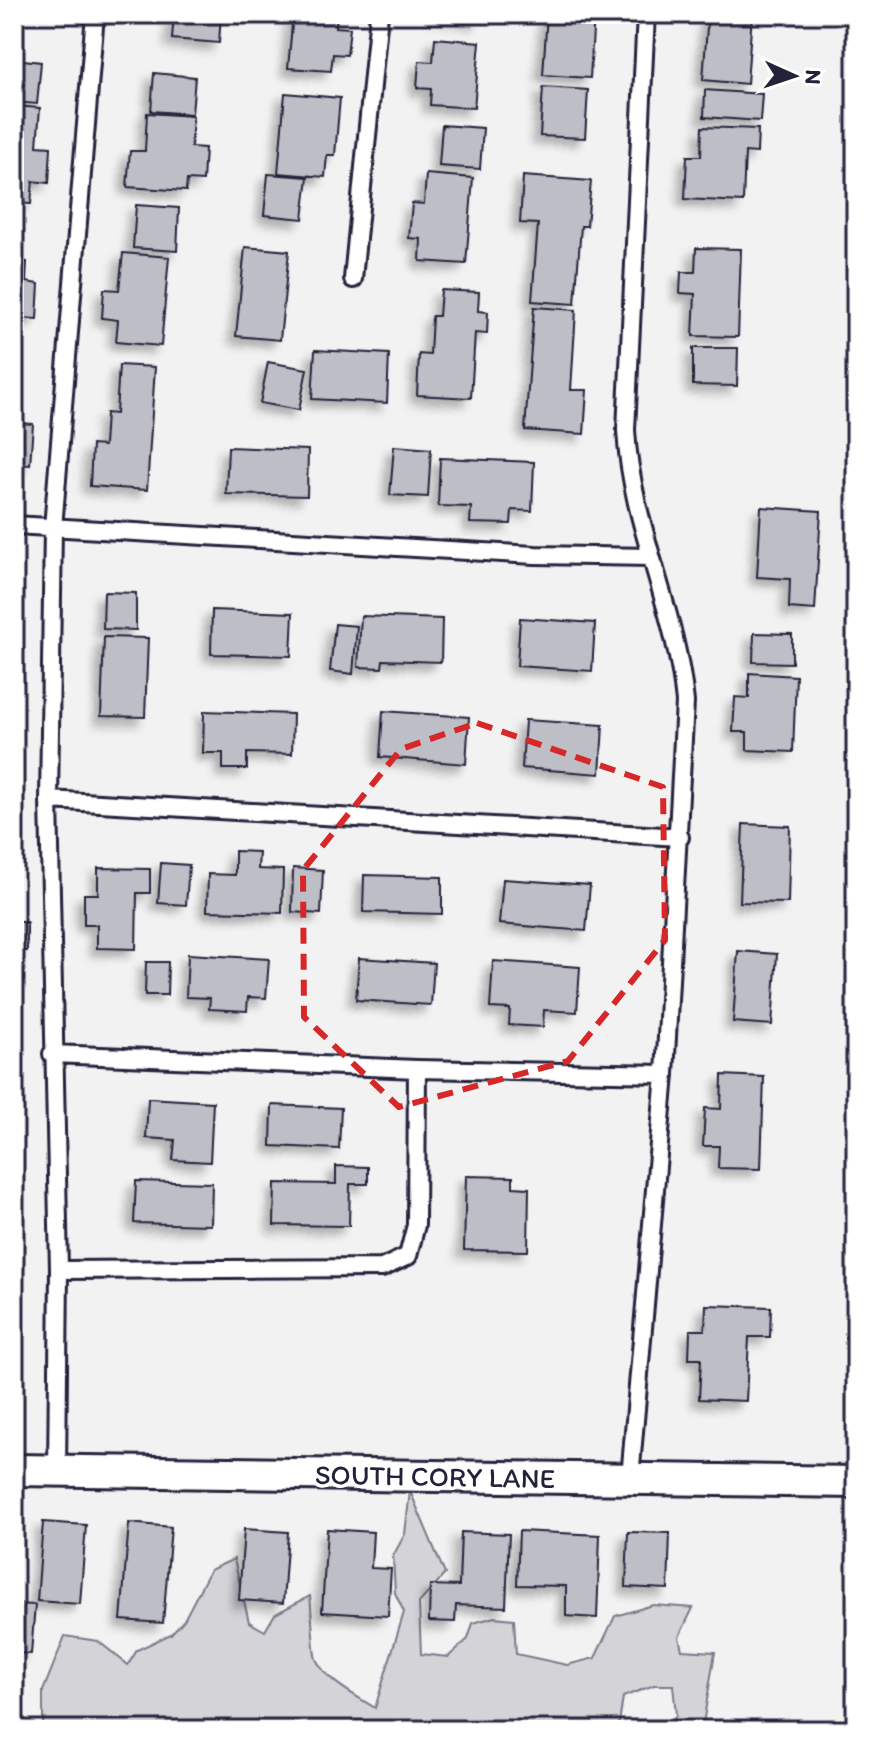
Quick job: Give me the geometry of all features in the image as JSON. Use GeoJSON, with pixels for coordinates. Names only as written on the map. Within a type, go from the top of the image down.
{"type":"FeatureCollection","features":[{"type":"Feature","properties":{"kind":"street","name":"SOUTH CORY LANE"},"geometry":{"type":"LineString","coordinates":[[14,1470],[856,1482]]}},
{"type":"Feature","properties":{"kind":"lane"},"geometry":{"type":"LineString","coordinates":[[57,1471],[59,1270],[52,1054],[49,800],[53,528],[95,14]]}},
{"type":"Feature","properties":{"kind":"lane"},"geometry":{"type":"LineString","coordinates":[[353,279],[379,14]]}},
{"type":"Feature","properties":{"kind":"lane"},"geometry":{"type":"LineString","coordinates":[[630,1478],[665,1074],[685,702],[681,659],[635,508],[626,430],[646,14]]}},
{"type":"Feature","properties":{"kind":"lane"},"geometry":{"type":"LineString","coordinates":[[14,525],[535,555],[651,557]]}},
{"type":"Feature","properties":{"kind":"lane"},"geometry":{"type":"LineString","coordinates":[[49,800],[680,837]]}},
{"type":"Feature","properties":{"kind":"lane"},"geometry":{"type":"LineString","coordinates":[[52,1054],[417,1069],[665,1074]]}},
{"type":"Feature","properties":{"kind":"lane"},"geometry":{"type":"LineString","coordinates":[[59,1270],[382,1268],[408,1256],[416,1225],[417,1069]]}},
{"type":"Feature","properties":{"kind":"highlighted area"},"geometry":{"type":"Polygon","coordinates":[[[477,723],[663,787],[665,940],[568,1061],[399,1107],[304,1017],[303,870],[401,749],[477,723]]]}},
{"type":"Feature","properties":{"kind":"shaded area"},"geometry":{"type":"Polygon","coordinates":[[[410,1491],[445,1574],[419,1603],[421,1654],[448,1657],[468,1639],[473,1623],[494,1617],[514,1619],[516,1654],[567,1665],[595,1658],[615,1616],[653,1605],[693,1608],[679,1637],[682,1650],[715,1652],[702,1730],[668,1730],[676,1715],[673,1685],[654,1685],[623,1697],[618,1730],[43,1730],[43,1691],[65,1636],[98,1641],[128,1665],[137,1650],[171,1634],[184,1620],[210,1570],[234,1559],[249,1622],[265,1631],[275,1614],[310,1596],[316,1659],[334,1681],[375,1708],[404,1612],[395,1593],[393,1556],[405,1534],[410,1491]]]}},
{"type":"Feature","properties":{"kind":"building"},"geometry":{"type":"Polygon","coordinates":[[[174,14],[221,14],[219,43],[172,39],[174,14]]]}},
{"type":"Feature","properties":{"kind":"building"},"geometry":{"type":"Polygon","coordinates":[[[293,14],[337,14],[336,27],[350,28],[347,55],[333,54],[331,71],[288,68],[293,14]]]}},
{"type":"Feature","properties":{"kind":"building"},"geometry":{"type":"Polygon","coordinates":[[[435,14],[481,14],[480,21],[435,14]]]}},
{"type":"Feature","properties":{"kind":"building"},"geometry":{"type":"Polygon","coordinates":[[[547,14],[594,14],[590,78],[543,75],[547,14]]]}},
{"type":"Feature","properties":{"kind":"building"},"geometry":{"type":"Polygon","coordinates":[[[708,14],[752,14],[747,84],[703,80],[708,14]]]}},
{"type":"Feature","properties":{"kind":"building"},"geometry":{"type":"Polygon","coordinates":[[[435,38],[480,42],[474,108],[430,105],[431,89],[417,88],[419,61],[433,62],[435,38]]]}},
{"type":"Feature","properties":{"kind":"building"},"geometry":{"type":"Polygon","coordinates":[[[14,59],[41,62],[37,104],[14,102],[14,59]]]}},
{"type":"Feature","properties":{"kind":"building"},"geometry":{"type":"Polygon","coordinates":[[[154,73],[195,77],[192,114],[151,111],[154,73]]]}},
{"type":"Feature","properties":{"kind":"building"},"geometry":{"type":"Polygon","coordinates":[[[543,87],[588,90],[585,138],[540,136],[543,87]]]}},
{"type":"Feature","properties":{"kind":"building"},"geometry":{"type":"Polygon","coordinates":[[[705,90],[762,94],[760,121],[704,117],[705,90]]]}},
{"type":"Feature","properties":{"kind":"building"},"geometry":{"type":"Polygon","coordinates":[[[285,93],[340,98],[335,155],[327,155],[325,177],[278,173],[285,93]]]}},
{"type":"Feature","properties":{"kind":"building"},"geometry":{"type":"Polygon","coordinates":[[[14,106],[40,108],[37,146],[51,147],[49,183],[33,181],[31,204],[14,203],[14,106]]]}},
{"type":"Feature","properties":{"kind":"building"},"geometry":{"type":"Polygon","coordinates":[[[147,113],[193,116],[191,147],[205,148],[203,181],[187,180],[186,191],[127,187],[130,151],[145,151],[147,113]]]}},
{"type":"Feature","properties":{"kind":"building"},"geometry":{"type":"Polygon","coordinates":[[[442,125],[483,128],[480,169],[439,166],[442,125]]]}},
{"type":"Feature","properties":{"kind":"building"},"geometry":{"type":"Polygon","coordinates":[[[702,127],[758,129],[757,153],[745,152],[743,202],[685,199],[687,156],[701,156],[702,127]]]}},
{"type":"Feature","properties":{"kind":"building"},"geometry":{"type":"Polygon","coordinates":[[[268,174],[308,177],[303,219],[264,215],[268,174]]]}},
{"type":"Feature","properties":{"kind":"building"},"geometry":{"type":"Polygon","coordinates":[[[426,174],[473,178],[466,264],[420,261],[421,239],[409,238],[412,203],[424,204],[426,174]]]}},
{"type":"Feature","properties":{"kind":"building"},"geometry":{"type":"Polygon","coordinates":[[[523,176],[591,181],[587,226],[581,226],[575,304],[532,301],[538,224],[520,223],[523,176]]]}},
{"type":"Feature","properties":{"kind":"building"},"geometry":{"type":"Polygon","coordinates":[[[136,205],[179,208],[177,251],[133,248],[136,205]]]}},
{"type":"Feature","properties":{"kind":"building"},"geometry":{"type":"Polygon","coordinates":[[[245,247],[289,251],[280,340],[236,336],[245,247]]]}},
{"type":"Feature","properties":{"kind":"building"},"geometry":{"type":"Polygon","coordinates":[[[696,248],[741,249],[738,337],[693,336],[695,294],[680,293],[681,272],[695,272],[696,248]]]}},
{"type":"Feature","properties":{"kind":"building"},"geometry":{"type":"Polygon","coordinates":[[[123,253],[169,257],[161,346],[116,342],[118,320],[102,318],[104,289],[119,290],[123,253]]]}},
{"type":"Feature","properties":{"kind":"building"},"geometry":{"type":"Polygon","coordinates":[[[14,261],[27,262],[26,282],[39,284],[37,319],[24,318],[23,338],[14,337],[14,261]]]}},
{"type":"Feature","properties":{"kind":"building"},"geometry":{"type":"Polygon","coordinates":[[[441,290],[479,292],[478,311],[488,312],[487,334],[475,333],[471,398],[417,395],[419,354],[430,355],[432,316],[439,316],[441,290]]]}},
{"type":"Feature","properties":{"kind":"building"},"geometry":{"type":"Polygon","coordinates":[[[534,307],[576,310],[571,390],[587,390],[584,434],[525,430],[534,307]]]}},
{"type":"Feature","properties":{"kind":"building"},"geometry":{"type":"Polygon","coordinates":[[[693,348],[738,348],[737,386],[693,385],[693,348]]]}},
{"type":"Feature","properties":{"kind":"building"},"geometry":{"type":"Polygon","coordinates":[[[315,350],[389,354],[387,403],[312,399],[315,350]]]}},
{"type":"Feature","properties":{"kind":"building"},"geometry":{"type":"Polygon","coordinates":[[[268,362],[307,369],[299,410],[260,403],[268,362]]]}},
{"type":"Feature","properties":{"kind":"building"},"geometry":{"type":"Polygon","coordinates":[[[119,365],[155,367],[147,490],[90,486],[92,445],[104,446],[106,413],[116,414],[119,365]]]}},
{"type":"Feature","properties":{"kind":"building"},"geometry":{"type":"Polygon","coordinates":[[[14,403],[15,423],[33,424],[30,465],[14,464],[14,403]]]}},
{"type":"Feature","properties":{"kind":"building"},"geometry":{"type":"Polygon","coordinates":[[[394,446],[431,449],[428,497],[390,495],[394,446]]]}},
{"type":"Feature","properties":{"kind":"building"},"geometry":{"type":"Polygon","coordinates":[[[228,447],[308,450],[307,496],[226,494],[228,447]]]}},
{"type":"Feature","properties":{"kind":"building"},"geometry":{"type":"Polygon","coordinates":[[[440,458],[534,462],[532,511],[512,510],[511,524],[470,523],[471,507],[438,506],[440,458]]]}},
{"type":"Feature","properties":{"kind":"building"},"geometry":{"type":"Polygon","coordinates":[[[761,507],[821,511],[815,610],[789,608],[790,579],[757,577],[761,507]]]}},
{"type":"Feature","properties":{"kind":"building"},"geometry":{"type":"Polygon","coordinates":[[[104,592],[136,593],[136,630],[103,629],[104,592]]]}},
{"type":"Feature","properties":{"kind":"building"},"geometry":{"type":"Polygon","coordinates":[[[212,610],[293,613],[291,656],[211,654],[212,610]]]}},
{"type":"Feature","properties":{"kind":"building"},"geometry":{"type":"Polygon","coordinates":[[[361,616],[442,619],[441,662],[383,660],[382,668],[358,667],[361,616]]]}},
{"type":"Feature","properties":{"kind":"building"},"geometry":{"type":"Polygon","coordinates":[[[520,618],[595,623],[592,671],[517,666],[520,618]]]}},
{"type":"Feature","properties":{"kind":"building"},"geometry":{"type":"Polygon","coordinates":[[[335,624],[357,626],[353,674],[330,671],[335,624]]]}},
{"type":"Feature","properties":{"kind":"building"},"geometry":{"type":"Polygon","coordinates":[[[754,633],[792,634],[792,663],[753,662],[754,633]]]}},
{"type":"Feature","properties":{"kind":"building"},"geometry":{"type":"Polygon","coordinates":[[[104,637],[148,638],[145,717],[101,716],[104,637]]]}},
{"type":"Feature","properties":{"kind":"building"},"geometry":{"type":"Polygon","coordinates":[[[749,673],[796,676],[793,752],[747,750],[747,732],[733,732],[735,697],[749,698],[749,673]]]}},
{"type":"Feature","properties":{"kind":"building"},"geometry":{"type":"Polygon","coordinates":[[[204,711],[293,714],[292,754],[247,753],[247,769],[223,769],[223,753],[203,753],[204,711]]]}},
{"type":"Feature","properties":{"kind":"building"},"geometry":{"type":"Polygon","coordinates":[[[383,711],[469,717],[466,764],[380,757],[383,711]]]}},
{"type":"Feature","properties":{"kind":"building"},"geometry":{"type":"Polygon","coordinates":[[[525,720],[603,725],[600,774],[522,768],[525,720]]]}},
{"type":"Feature","properties":{"kind":"building"},"geometry":{"type":"Polygon","coordinates":[[[743,824],[790,826],[788,903],[740,902],[743,824]]]}},
{"type":"Feature","properties":{"kind":"building"},"geometry":{"type":"Polygon","coordinates":[[[235,851],[259,852],[258,869],[283,870],[282,913],[207,911],[208,874],[235,875],[235,851]]]}},
{"type":"Feature","properties":{"kind":"building"},"geometry":{"type":"Polygon","coordinates":[[[161,863],[189,865],[186,905],[158,903],[161,863]]]}},
{"type":"Feature","properties":{"kind":"building"},"geometry":{"type":"Polygon","coordinates":[[[98,868],[150,869],[150,893],[137,893],[136,949],[97,948],[97,925],[84,925],[84,894],[98,894],[98,868]]]}},
{"type":"Feature","properties":{"kind":"building"},"geometry":{"type":"Polygon","coordinates":[[[293,868],[323,870],[321,914],[292,912],[293,868]]]}},
{"type":"Feature","properties":{"kind":"building"},"geometry":{"type":"Polygon","coordinates":[[[364,875],[442,877],[442,914],[363,912],[364,875]]]}},
{"type":"Feature","properties":{"kind":"building"},"geometry":{"type":"Polygon","coordinates":[[[503,879],[590,885],[586,931],[499,924],[503,879]]]}},
{"type":"Feature","properties":{"kind":"building"},"geometry":{"type":"Polygon","coordinates":[[[14,922],[27,922],[27,951],[14,951],[14,922]]]}},
{"type":"Feature","properties":{"kind":"building"},"geometry":{"type":"Polygon","coordinates":[[[738,951],[777,954],[772,1025],[733,1022],[738,951]]]}},
{"type":"Feature","properties":{"kind":"building"},"geometry":{"type":"Polygon","coordinates":[[[188,954],[269,959],[266,998],[248,997],[247,1011],[209,1009],[210,998],[186,997],[188,954]]]}},
{"type":"Feature","properties":{"kind":"building"},"geometry":{"type":"Polygon","coordinates":[[[359,958],[434,963],[431,1005],[356,1000],[359,958]]]}},
{"type":"Feature","properties":{"kind":"building"},"geometry":{"type":"Polygon","coordinates":[[[493,961],[580,967],[577,1012],[544,1010],[543,1027],[509,1025],[510,1009],[490,1008],[493,961]]]}},
{"type":"Feature","properties":{"kind":"building"},"geometry":{"type":"Polygon","coordinates":[[[146,962],[168,962],[167,995],[145,995],[146,962]]]}},
{"type":"Feature","properties":{"kind":"building"},"geometry":{"type":"Polygon","coordinates":[[[14,1060],[22,1060],[21,1093],[14,1093],[14,1060]]]}},
{"type":"Feature","properties":{"kind":"building"},"geometry":{"type":"Polygon","coordinates":[[[722,1075],[764,1077],[761,1169],[718,1168],[719,1146],[703,1146],[705,1108],[721,1109],[722,1075]]]}},
{"type":"Feature","properties":{"kind":"building"},"geometry":{"type":"Polygon","coordinates":[[[148,1098],[213,1102],[210,1162],[173,1160],[175,1140],[146,1138],[148,1098]]]}},
{"type":"Feature","properties":{"kind":"building"},"geometry":{"type":"Polygon","coordinates":[[[272,1105],[341,1108],[339,1149],[271,1146],[272,1105]]]}},
{"type":"Feature","properties":{"kind":"building"},"geometry":{"type":"Polygon","coordinates":[[[336,1166],[368,1167],[368,1184],[350,1184],[349,1226],[274,1225],[275,1183],[336,1184],[336,1166]]]}},
{"type":"Feature","properties":{"kind":"building"},"geometry":{"type":"Polygon","coordinates":[[[466,1176],[513,1177],[513,1187],[529,1188],[528,1251],[464,1250],[466,1176]]]}},
{"type":"Feature","properties":{"kind":"building"},"geometry":{"type":"Polygon","coordinates":[[[136,1181],[212,1183],[211,1225],[134,1223],[136,1181]]]}},
{"type":"Feature","properties":{"kind":"building"},"geometry":{"type":"Polygon","coordinates":[[[706,1305],[771,1307],[770,1337],[749,1337],[746,1401],[699,1399],[701,1359],[689,1359],[690,1330],[705,1330],[706,1305]]]}},
{"type":"Feature","properties":{"kind":"building"},"geometry":{"type":"Polygon","coordinates":[[[43,1522],[86,1525],[80,1604],[37,1601],[43,1522]]]}},
{"type":"Feature","properties":{"kind":"building"},"geometry":{"type":"Polygon","coordinates":[[[129,1523],[171,1527],[163,1623],[121,1620],[129,1523]]]}},
{"type":"Feature","properties":{"kind":"building"},"geometry":{"type":"Polygon","coordinates":[[[244,1529],[288,1532],[283,1603],[239,1600],[244,1529]]]}},
{"type":"Feature","properties":{"kind":"building"},"geometry":{"type":"Polygon","coordinates":[[[327,1529],[373,1532],[371,1568],[391,1569],[388,1616],[322,1612],[327,1529]]]}},
{"type":"Feature","properties":{"kind":"building"},"geometry":{"type":"Polygon","coordinates":[[[519,1531],[600,1535],[597,1618],[566,1616],[566,1586],[517,1585],[519,1531]]]}},
{"type":"Feature","properties":{"kind":"building"},"geometry":{"type":"Polygon","coordinates":[[[461,1532],[509,1534],[506,1607],[456,1605],[455,1622],[429,1621],[430,1585],[459,1586],[461,1532]]]}},
{"type":"Feature","properties":{"kind":"building"},"geometry":{"type":"Polygon","coordinates":[[[628,1532],[670,1533],[668,1589],[626,1587],[628,1532]]]}},
{"type":"Feature","properties":{"kind":"building"},"geometry":{"type":"Polygon","coordinates":[[[14,1604],[35,1605],[31,1654],[14,1653],[14,1604]]]}}]}
